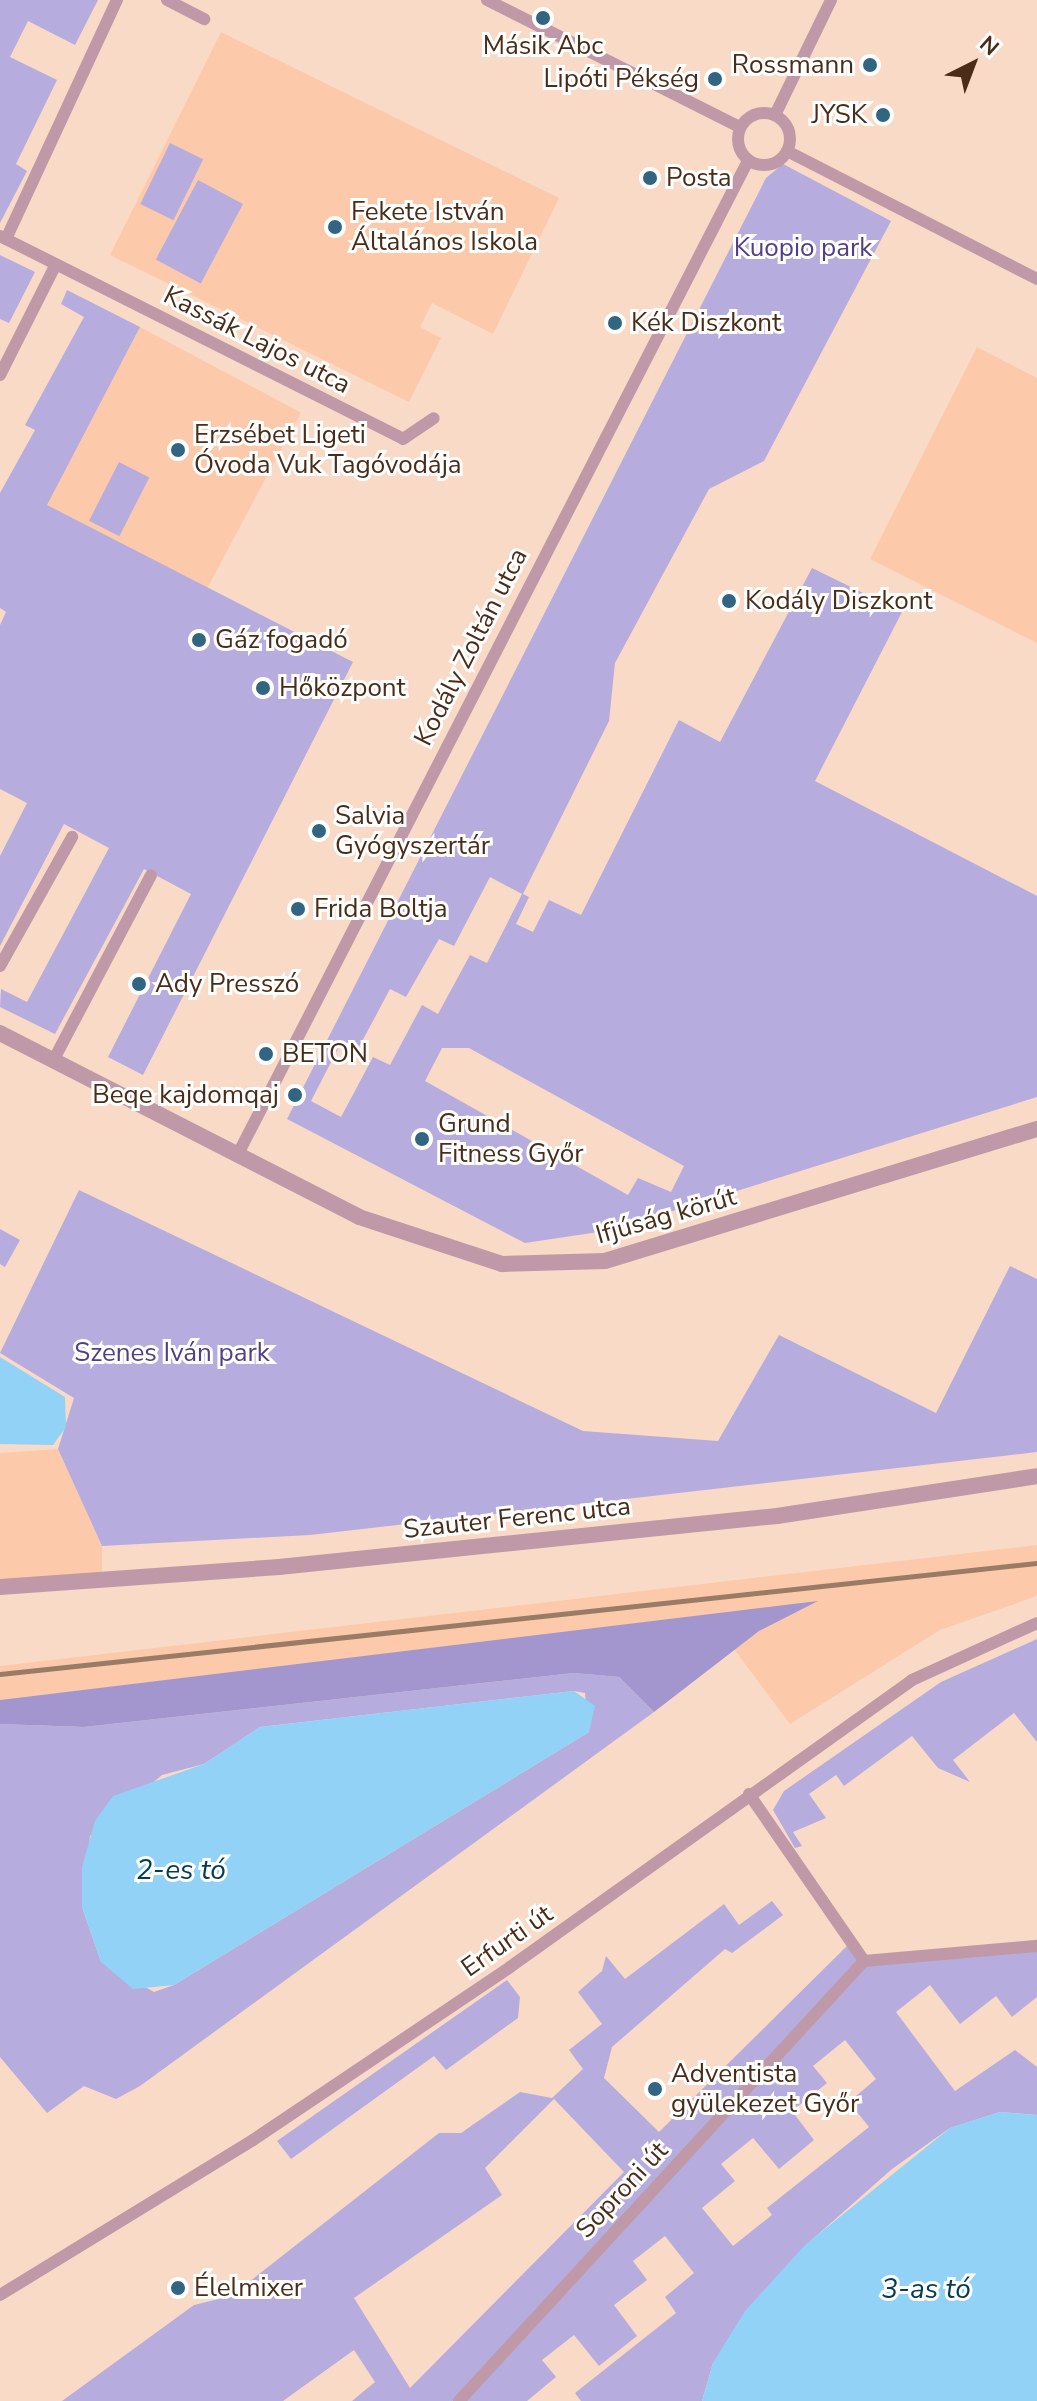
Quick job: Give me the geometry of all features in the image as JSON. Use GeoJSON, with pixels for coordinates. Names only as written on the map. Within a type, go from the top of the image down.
{"type":"FeatureCollection","features":[{"type":"Feature","properties":{"kind":"street","name":"Kassák Lajos utca"},"geometry":{"type":"LineString","coordinates":[[117,0],[3,237],[403,439],[434,418]]}},
{"type":"Feature","properties":{"kind":"street"},"geometry":{"type":"LineString","coordinates":[[167,0],[204,19]]}},
{"type":"Feature","properties":{"kind":"street"},"geometry":{"type":"LineString","coordinates":[[487,0],[740,127]]}},
{"type":"Feature","properties":{"kind":"street"},"geometry":{"type":"LineString","coordinates":[[775,115],[831,0]]}},
{"type":"Feature","properties":{"kind":"street"},"geometry":{"type":"LineString","coordinates":[[755,114],[775,115],[788,130],[787,151],[772,164],[748,161],[739,148],[740,127],[755,114]]}},
{"type":"Feature","properties":{"kind":"street"},"geometry":{"type":"LineString","coordinates":[[787,151],[1037,279]]}},
{"type":"Feature","properties":{"kind":"street","name":"Kodály Zoltán utca"},"geometry":{"type":"LineString","coordinates":[[238,1154],[748,161]]}},
{"type":"Feature","properties":{"kind":"street"},"geometry":{"type":"LineString","coordinates":[[0,375],[56,264]]}},
{"type":"Feature","properties":{"kind":"street"},"geometry":{"type":"LineString","coordinates":[[0,966],[72,837]]}},
{"type":"Feature","properties":{"kind":"street"},"geometry":{"type":"LineString","coordinates":[[53,1061],[151,875]]}},
{"type":"Feature","properties":{"kind":"street","name":"Ifjúság körút"},"geometry":{"type":"LineString","coordinates":[[0,1033],[238,1154],[432,1247],[502,1264],[553,1265],[605,1261],[1037,1129]]}},
{"type":"Feature","properties":{"kind":"street","name":"Szauter Ferenc utca"},"geometry":{"type":"LineString","coordinates":[[0,1587],[279,1567],[777,1516],[1037,1476]]}},
{"type":"Feature","properties":{"kind":"street","name":"Erfurti út"},"geometry":{"type":"LineString","coordinates":[[0,2295],[253,2140],[912,1680],[1037,1623]]}},
{"type":"Feature","properties":{"kind":"street"},"geometry":{"type":"LineString","coordinates":[[749,1794],[864,1961],[1037,1946]]}},
{"type":"Feature","properties":{"kind":"street","name":"Soproni út"},"geometry":{"type":"LineString","coordinates":[[459,2401],[864,1961]]}},
{"type":"Feature","properties":{"kind":"shaded area","name":"Fekete István Általános Iskola"},"geometry":{"type":"Polygon","coordinates":[[[221,32],[559,198],[493,334],[432,303],[420,327],[441,338],[409,402],[110,255],[221,32]]]}},
{"type":"Feature","properties":{"kind":"shaded area","name":"Erzsébet Ligeti Óvoda Vuk Tagóvodája"},"geometry":{"type":"Polygon","coordinates":[[[140,327],[301,412],[206,590],[46,504],[140,327]]]}},
{"type":"Feature","properties":{"kind":"shaded area"},"geometry":{"type":"Polygon","coordinates":[[[977,347],[1037,378],[1037,643],[870,559],[977,347]]]}},
{"type":"Feature","properties":{"kind":"shaded area"},"geometry":{"type":"Polygon","coordinates":[[[58,1449],[102,1546],[102,1579],[0,1586],[0,1453],[58,1449]]]}},
{"type":"Feature","properties":{"kind":"shaded area"},"geometry":{"type":"Polygon","coordinates":[[[1037,1545],[1037,1596],[940,1630],[790,1724],[734,1649],[759,1631],[719,1614],[0,1700],[0,1666],[1037,1545]]]}},
{"type":"Feature","properties":{"kind":"shaded area"},"geometry":{"type":"Polygon","coordinates":[[[818,1601],[759,1631],[654,1712],[619,1677],[574,1673],[84,1727],[0,1724],[0,1700],[818,1601]]]}},
{"type":"Feature","properties":{"kind":"green space"},"geometry":{"type":"Polygon","coordinates":[[[0,0],[98,0],[75,45],[28,21],[10,57],[57,80],[16,164],[27,171],[0,223],[0,0]]]}},
{"type":"Feature","properties":{"kind":"green space"},"geometry":{"type":"Polygon","coordinates":[[[170,143],[203,159],[173,220],[140,204],[170,143]]]}},
{"type":"Feature","properties":{"kind":"green space","name":"Kuopio park"},"geometry":{"type":"Polygon","coordinates":[[[783,164],[891,221],[764,461],[709,489],[615,663],[609,721],[523,894],[529,897],[516,924],[533,932],[549,900],[581,915],[679,720],[720,742],[812,568],[902,612],[815,781],[1037,896],[1037,1097],[612,1230],[525,1243],[287,1119],[766,178],[783,164]],[[490,877],[454,946],[439,939],[406,997],[390,989],[358,1049],[342,1041],[311,1101],[341,1117],[373,1057],[390,1065],[422,1005],[438,1014],[470,955],[487,963],[522,894],[490,877]],[[442,1048],[425,1081],[628,1195],[638,1178],[671,1192],[684,1166],[469,1048],[442,1048]]]}},
{"type":"Feature","properties":{"kind":"green space"},"geometry":{"type":"Polygon","coordinates":[[[198,180],[243,204],[201,283],[156,259],[198,180]]]}},
{"type":"Feature","properties":{"kind":"green space"},"geometry":{"type":"Polygon","coordinates":[[[0,255],[35,272],[9,323],[0,319],[0,255]]]}},
{"type":"Feature","properties":{"kind":"green space"},"geometry":{"type":"Polygon","coordinates":[[[67,290],[140,327],[47,505],[353,662],[143,1075],[108,1057],[191,894],[144,869],[55,1034],[0,1007],[1,989],[27,1002],[109,848],[64,824],[0,946],[0,856],[27,803],[0,789],[0,625],[6,612],[0,608],[0,493],[35,430],[25,425],[84,317],[61,304],[67,290]]]}},
{"type":"Feature","properties":{"kind":"green space"},"geometry":{"type":"Polygon","coordinates":[[[119,462],[149,477],[119,536],[89,521],[119,462]]]}},
{"type":"Feature","properties":{"kind":"green space","name":"Szenes Iván park"},"geometry":{"type":"Polygon","coordinates":[[[79,1190],[583,1431],[718,1441],[779,1335],[936,1413],[1010,1266],[1037,1279],[1037,1452],[310,1535],[102,1546],[58,1449],[74,1398],[0,1353],[79,1190]]]}},
{"type":"Feature","properties":{"kind":"green space"},"geometry":{"type":"Polygon","coordinates":[[[0,1229],[20,1240],[5,1267],[0,1264],[0,1229]]]}},
{"type":"Feature","properties":{"kind":"green space"},"geometry":{"type":"Polygon","coordinates":[[[1037,1639],[1037,1742],[1014,1713],[953,1760],[970,1782],[938,1768],[912,1736],[844,1786],[836,1775],[809,1794],[826,1818],[793,1832],[802,1846],[795,1848],[773,1810],[784,1791],[941,1682],[1037,1639]]]}},
{"type":"Feature","properties":{"kind":"green space"},"geometry":{"type":"Polygon","coordinates":[[[574,1673],[619,1677],[654,1712],[140,2086],[116,2099],[84,2086],[47,2113],[0,2057],[0,1724],[84,1727],[574,1673]],[[574,1691],[260,1727],[204,1764],[162,1775],[90,1836],[82,1907],[101,1962],[154,1992],[174,1985],[589,1732],[585,1693],[574,1691]]]}},
{"type":"Feature","properties":{"kind":"green space"},"geometry":{"type":"Polygon","coordinates":[[[772,1901],[783,1915],[732,1953],[725,1949],[612,2047],[604,2078],[659,2132],[851,1942],[864,1961],[1037,1946],[1037,1997],[1012,2017],[996,1996],[960,2024],[930,1985],[896,2012],[955,2091],[1015,2050],[1037,2067],[1037,2115],[1000,2112],[950,2128],[892,2169],[806,2245],[713,2363],[702,2401],[581,2401],[575,2393],[676,2313],[665,2297],[694,2273],[665,2236],[633,2261],[647,2280],[614,2305],[637,2336],[599,2366],[574,2335],[542,2360],[556,2377],[527,2401],[352,2401],[375,2382],[354,2350],[283,2401],[62,2401],[194,2305],[231,2296],[439,2133],[461,2133],[520,2092],[552,2098],[583,2069],[569,2050],[602,2024],[578,1992],[602,1971],[606,1956],[625,1979],[724,1904],[739,1925],[772,1901]],[[845,2040],[813,2066],[827,2083],[792,2111],[814,2140],[779,2169],[753,2138],[721,2164],[735,2181],[702,2208],[733,2246],[772,2215],[767,2208],[869,2127],[849,2102],[876,2079],[845,2040]],[[554,2099],[485,2168],[502,2195],[354,2298],[410,2388],[624,2172],[554,2099]]]}},
{"type":"Feature","properties":{"kind":"green space"},"geometry":{"type":"Polygon","coordinates":[[[507,1980],[520,1997],[518,2018],[446,2070],[434,2056],[291,2159],[277,2141],[507,1980]]]}},
{"type":"Feature","properties":{"kind":"water"},"geometry":{"type":"Polygon","coordinates":[[[0,1357],[65,1397],[66,1427],[53,1445],[0,1444],[0,1357]]]}},
{"type":"Feature","properties":{"kind":"water","name":"2-es tó"},"geometry":{"type":"Polygon","coordinates":[[[574,1691],[595,1706],[589,1732],[174,1985],[133,1989],[101,1962],[82,1907],[82,1867],[95,1821],[113,1796],[204,1764],[260,1727],[574,1691]]]}},
{"type":"Feature","properties":{"kind":"water","name":"3-as tó"},"geometry":{"type":"Polygon","coordinates":[[[1000,2112],[1037,2115],[1037,2401],[702,2401],[713,2363],[745,2311],[805,2245],[950,2128],[1000,2112]]]}},
{"type":"Feature","properties":{"kind":"railway"},"geometry":{"type":"LineString","coordinates":[[0,1674],[1037,1563]]}},
{"type":"Feature","properties":{"kind":"place","name":"Másik Abc"},"geometry":{"type":"Point","coordinates":[543,18]}},
{"type":"Feature","properties":{"kind":"place","name":"Rossmann"},"geometry":{"type":"Point","coordinates":[870,65]}},
{"type":"Feature","properties":{"kind":"place","name":"Lipóti Pékség"},"geometry":{"type":"Point","coordinates":[715,79]}},
{"type":"Feature","properties":{"kind":"place","name":"JYSK"},"geometry":{"type":"Point","coordinates":[883,115]}},
{"type":"Feature","properties":{"kind":"place","name":"Posta"},"geometry":{"type":"Point","coordinates":[650,178]}},
{"type":"Feature","properties":{"kind":"place","name":"Fekete István Általános Iskola"},"geometry":{"type":"Point","coordinates":[335,227]}},
{"type":"Feature","properties":{"kind":"place","name":"Kék Diszkont"},"geometry":{"type":"Point","coordinates":[615,323]}},
{"type":"Feature","properties":{"kind":"place","name":"Erzsébet Ligeti Óvoda Vuk Tagóvodája"},"geometry":{"type":"Point","coordinates":[178,450]}},
{"type":"Feature","properties":{"kind":"place","name":"Kodály Diszkont"},"geometry":{"type":"Point","coordinates":[729,601]}},
{"type":"Feature","properties":{"kind":"place","name":"Gáz fogadó"},"geometry":{"type":"Point","coordinates":[199,640]}},
{"type":"Feature","properties":{"kind":"place","name":"Hőközpont"},"geometry":{"type":"Point","coordinates":[263,688]}},
{"type":"Feature","properties":{"kind":"place","name":"Salvia Gyógyszertár"},"geometry":{"type":"Point","coordinates":[319,831]}},
{"type":"Feature","properties":{"kind":"place","name":"Frida Boltja"},"geometry":{"type":"Point","coordinates":[298,909]}},
{"type":"Feature","properties":{"kind":"place","name":"Ady Presszó"},"geometry":{"type":"Point","coordinates":[139,984]}},
{"type":"Feature","properties":{"kind":"place","name":"BETON"},"geometry":{"type":"Point","coordinates":[266,1054]}},
{"type":"Feature","properties":{"kind":"place","name":"Beqe kajdomqaj"},"geometry":{"type":"Point","coordinates":[295,1095]}},
{"type":"Feature","properties":{"kind":"place","name":"Grund Fitness Győr"},"geometry":{"type":"Point","coordinates":[422,1139]}},
{"type":"Feature","properties":{"kind":"place","name":"Adventista gyülekezet Győr"},"geometry":{"type":"Point","coordinates":[655,2089]}},
{"type":"Feature","properties":{"kind":"place","name":"Élelmixer"},"geometry":{"type":"Point","coordinates":[178,2288]}}]}
